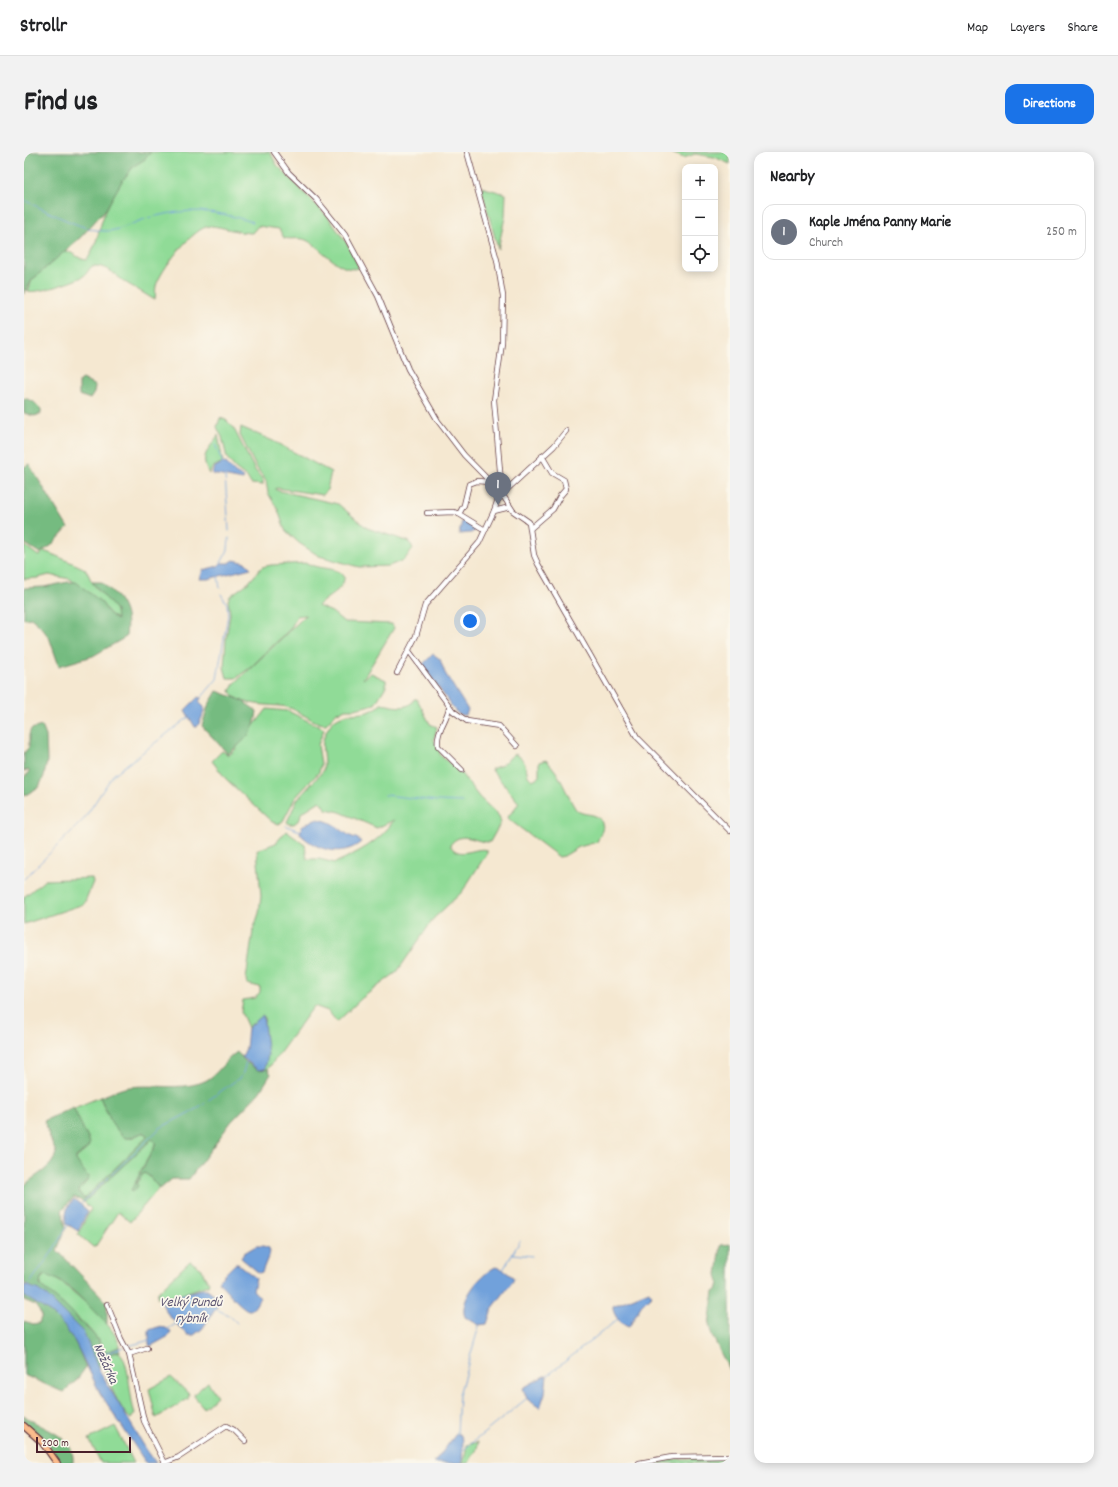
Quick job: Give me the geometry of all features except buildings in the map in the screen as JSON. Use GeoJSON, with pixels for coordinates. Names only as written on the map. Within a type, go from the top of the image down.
{"type":"FeatureCollection","features":[{"type":"Feature","properties":{"kind":"main road"},"geometry":{"type":"LineString","coordinates":[[24,1426],[42,1442],[57,1463]]}},
{"type":"Feature","properties":{"kind":"street"},"geometry":{"type":"LineString","coordinates":[[274,152],[288,172],[316,199],[345,235],[378,296],[408,369],[438,421],[464,455],[502,495],[510,507],[529,522],[534,555],[538,564],[637,737],[730,831]]}},
{"type":"Feature","properties":{"kind":"street"},"geometry":{"type":"LineString","coordinates":[[467,152],[497,260],[502,296],[502,342],[494,400],[502,495]]}},
{"type":"Feature","properties":{"kind":"street"},"geometry":{"type":"LineString","coordinates":[[397,673],[416,636],[425,605],[467,558],[478,543],[494,511],[498,499],[566,431]]}},
{"type":"Feature","properties":{"kind":"street"},"geometry":{"type":"LineString","coordinates":[[531,528],[553,509],[558,498],[566,489],[564,480],[552,473],[542,456]]}},
{"type":"Feature","properties":{"kind":"street"},"geometry":{"type":"LineString","coordinates":[[459,514],[466,500],[469,484],[477,481],[489,482]]}},
{"type":"Feature","properties":{"kind":"street"},"geometry":{"type":"LineString","coordinates":[[494,511],[510,507]]}},
{"type":"Feature","properties":{"kind":"street"},"geometry":{"type":"LineString","coordinates":[[427,513],[454,512],[484,530]]}},
{"type":"Feature","properties":{"kind":"street"},"geometry":{"type":"LineString","coordinates":[[409,651],[449,708],[467,721],[500,726],[517,746]]}},
{"type":"Feature","properties":{"kind":"street"},"geometry":{"type":"LineString","coordinates":[[449,708],[448,715],[438,732],[438,746],[462,770]]}},
{"type":"Feature","properties":{"kind":"street"},"geometry":{"type":"LineString","coordinates":[[107,1304],[121,1339],[129,1354],[144,1421],[165,1463],[179,1457],[226,1426],[234,1430],[245,1441]]}},
{"type":"Feature","properties":{"kind":"street"},"geometry":{"type":"LineString","coordinates":[[129,1354],[147,1348]]}},
{"type":"Feature","properties":{"kind":"street"},"geometry":{"type":"LineString","coordinates":[[639,1463],[672,1457],[730,1456]]}},
{"type":"Feature","properties":{"kind":"green space"},"geometry":{"type":"Polygon","coordinates":[[[24,152],[151,152],[145,159],[134,166],[122,181],[106,209],[81,237],[32,280],[24,294],[24,152]]]}},
{"type":"Feature","properties":{"kind":"green space"},"geometry":{"type":"Polygon","coordinates":[[[151,152],[270,152],[277,165],[328,217],[348,245],[359,268],[352,269],[338,264],[306,240],[284,238],[279,229],[258,226],[252,233],[210,226],[203,228],[186,241],[170,261],[156,286],[155,299],[128,284],[108,269],[98,266],[92,266],[83,276],[71,282],[39,291],[28,291],[32,280],[63,251],[87,260],[94,248],[104,214],[122,180],[136,164],[151,152]]]}},
{"type":"Feature","properties":{"kind":"green space"},"geometry":{"type":"Polygon","coordinates":[[[669,152],[730,152],[730,164],[714,157],[695,154],[684,158],[669,152]]]}},
{"type":"Feature","properties":{"kind":"green space"},"geometry":{"type":"Polygon","coordinates":[[[481,187],[506,194],[505,217],[498,249],[481,187]]]}},
{"type":"Feature","properties":{"kind":"green space"},"geometry":{"type":"Polygon","coordinates":[[[82,379],[95,386],[94,393],[90,399],[79,395],[79,381],[82,379]]]}},
{"type":"Feature","properties":{"kind":"green space"},"geometry":{"type":"Polygon","coordinates":[[[24,398],[33,401],[41,409],[41,414],[34,416],[24,413],[24,398]]]}},
{"type":"Feature","properties":{"kind":"green space"},"geometry":{"type":"Polygon","coordinates":[[[220,418],[226,420],[233,427],[255,470],[263,480],[263,485],[251,484],[247,477],[235,468],[227,458],[222,437],[217,427],[220,418]]]}},
{"type":"Feature","properties":{"kind":"green space"},"geometry":{"type":"Polygon","coordinates":[[[241,427],[273,441],[331,472],[327,490],[323,495],[276,488],[276,490],[338,504],[367,528],[410,542],[413,549],[404,560],[389,566],[359,567],[319,556],[299,543],[285,530],[278,510],[268,493],[266,481],[256,467],[240,435],[241,427]]]}},
{"type":"Feature","properties":{"kind":"green space"},"geometry":{"type":"Polygon","coordinates":[[[218,435],[223,462],[213,467],[209,474],[206,468],[205,458],[208,450],[218,435]]]}},
{"type":"Feature","properties":{"kind":"green space"},"geometry":{"type":"Polygon","coordinates":[[[29,464],[68,528],[52,545],[40,553],[24,543],[24,467],[29,464]]]}},
{"type":"Feature","properties":{"kind":"green space"},"geometry":{"type":"Polygon","coordinates":[[[24,545],[37,555],[40,556],[43,551],[85,569],[94,585],[116,610],[117,620],[109,613],[101,602],[70,579],[49,575],[38,578],[24,579],[24,545]]]}},
{"type":"Feature","properties":{"kind":"green space"},"geometry":{"type":"Polygon","coordinates":[[[307,563],[316,567],[332,569],[344,576],[344,581],[339,589],[318,606],[332,612],[344,622],[392,624],[394,628],[363,679],[371,673],[386,680],[386,686],[375,704],[355,709],[345,709],[338,713],[338,711],[326,724],[312,720],[287,707],[256,704],[240,700],[230,691],[234,684],[306,615],[297,616],[291,628],[250,668],[236,678],[227,678],[224,667],[230,614],[228,600],[230,596],[249,582],[262,567],[307,563]]]}},
{"type":"Feature","properties":{"kind":"green space"},"geometry":{"type":"Polygon","coordinates":[[[68,582],[76,582],[101,602],[109,613],[117,620],[116,610],[92,582],[102,582],[114,593],[122,604],[126,614],[126,637],[93,656],[59,666],[49,637],[31,618],[24,619],[24,588],[44,587],[68,582]]]}},
{"type":"Feature","properties":{"kind":"green space"},"geometry":{"type":"Polygon","coordinates":[[[217,691],[241,700],[257,711],[254,725],[248,736],[228,754],[202,726],[208,706],[217,691]]]}},
{"type":"Feature","properties":{"kind":"green space"},"geometry":{"type":"Polygon","coordinates":[[[414,699],[417,699],[430,724],[437,727],[434,739],[441,756],[460,772],[479,797],[499,816],[501,822],[490,842],[464,837],[455,840],[450,845],[458,852],[463,853],[483,849],[487,850],[487,853],[462,892],[434,918],[397,972],[362,998],[337,1022],[328,1011],[314,1006],[268,1069],[265,1069],[265,1017],[250,1025],[248,1028],[241,1012],[243,1000],[255,998],[260,992],[260,987],[247,984],[246,979],[253,931],[259,913],[261,896],[257,850],[276,843],[286,831],[305,845],[307,859],[319,859],[335,863],[368,846],[382,834],[394,820],[377,828],[340,812],[326,809],[320,801],[301,813],[300,819],[294,824],[289,824],[287,822],[297,800],[323,771],[324,737],[329,726],[336,719],[350,714],[374,710],[381,704],[404,707],[411,703],[414,699]]]}},
{"type":"Feature","properties":{"kind":"green space"},"geometry":{"type":"Polygon","coordinates":[[[267,709],[288,711],[324,729],[318,745],[321,764],[319,772],[295,798],[283,821],[279,824],[272,822],[226,779],[212,761],[222,751],[229,755],[234,751],[267,709]]]}},
{"type":"Feature","properties":{"kind":"green space"},"geometry":{"type":"Polygon","coordinates":[[[42,726],[46,736],[47,761],[44,776],[39,787],[24,796],[24,777],[29,773],[29,770],[24,771],[24,753],[29,747],[29,735],[31,729],[42,726]]]}},
{"type":"Feature","properties":{"kind":"green space"},"geometry":{"type":"Polygon","coordinates":[[[514,754],[521,757],[526,766],[528,776],[532,780],[539,777],[539,762],[546,760],[551,765],[575,808],[582,813],[599,818],[602,822],[603,828],[597,842],[579,847],[564,856],[559,857],[507,818],[519,803],[491,769],[502,765],[514,754]]]}},
{"type":"Feature","properties":{"kind":"green space"},"geometry":{"type":"Polygon","coordinates":[[[92,878],[93,882],[84,904],[24,924],[24,897],[45,880],[92,878]]]}},
{"type":"Feature","properties":{"kind":"green space"},"geometry":{"type":"Polygon","coordinates":[[[237,1052],[246,1062],[258,1070],[268,1069],[271,1074],[259,1093],[231,1122],[189,1179],[172,1179],[160,1189],[149,1176],[144,1173],[136,1183],[138,1186],[133,1192],[131,1190],[155,1146],[155,1142],[152,1139],[84,1202],[74,1197],[62,1210],[66,1228],[57,1250],[103,1298],[107,1304],[107,1324],[78,1295],[62,1283],[44,1275],[41,1278],[40,1285],[64,1305],[95,1336],[104,1351],[107,1352],[119,1347],[120,1352],[117,1351],[104,1357],[98,1368],[84,1333],[47,1296],[24,1283],[24,1186],[47,1168],[54,1159],[56,1153],[44,1121],[73,1107],[90,1143],[87,1149],[76,1157],[76,1160],[89,1178],[78,1191],[84,1199],[147,1137],[144,1132],[130,1138],[125,1138],[113,1126],[100,1097],[130,1087],[174,1087],[200,1083],[211,1077],[237,1052]]]}},
{"type":"Feature","properties":{"kind":"green space"},"geometry":{"type":"Polygon","coordinates":[[[100,1097],[116,1128],[124,1137],[133,1137],[144,1132],[147,1137],[84,1199],[78,1191],[88,1180],[76,1158],[87,1149],[89,1140],[72,1109],[100,1097]]]}},
{"type":"Feature","properties":{"kind":"green space"},"geometry":{"type":"Polygon","coordinates":[[[152,1139],[155,1142],[155,1146],[140,1172],[136,1184],[144,1173],[149,1176],[159,1188],[130,1222],[118,1212],[95,1247],[93,1247],[78,1234],[91,1209],[84,1202],[152,1139]]]}},
{"type":"Feature","properties":{"kind":"green space"},"geometry":{"type":"Polygon","coordinates":[[[730,1244],[730,1372],[711,1333],[709,1324],[714,1292],[717,1290],[719,1283],[717,1275],[721,1245],[730,1244]]]}},
{"type":"Feature","properties":{"kind":"green space"},"geometry":{"type":"Polygon","coordinates":[[[190,1261],[202,1269],[204,1276],[209,1282],[208,1285],[179,1295],[157,1298],[158,1292],[190,1261]]]}},
{"type":"Feature","properties":{"kind":"green space"},"geometry":{"type":"Polygon","coordinates":[[[45,1275],[55,1278],[94,1310],[112,1331],[119,1347],[107,1352],[104,1351],[100,1343],[86,1326],[42,1288],[40,1280],[45,1275]]]}},
{"type":"Feature","properties":{"kind":"green space"},"geometry":{"type":"Polygon","coordinates":[[[24,1296],[40,1304],[61,1322],[72,1336],[86,1367],[76,1381],[63,1392],[24,1375],[24,1321],[33,1324],[39,1323],[42,1315],[35,1305],[24,1300],[24,1296]]]}},
{"type":"Feature","properties":{"kind":"green space"},"geometry":{"type":"Polygon","coordinates":[[[117,1351],[121,1354],[127,1369],[135,1413],[131,1419],[122,1408],[112,1390],[105,1371],[104,1357],[117,1351]]]}},
{"type":"Feature","properties":{"kind":"green space"},"geometry":{"type":"Polygon","coordinates":[[[171,1377],[189,1394],[188,1399],[156,1418],[149,1389],[171,1377]]]}},
{"type":"Feature","properties":{"kind":"green space"},"geometry":{"type":"Polygon","coordinates":[[[208,1382],[217,1396],[204,1408],[194,1396],[195,1393],[208,1382]]]}},
{"type":"Feature","properties":{"kind":"green space"},"geometry":{"type":"Polygon","coordinates":[[[24,1415],[63,1439],[69,1445],[73,1463],[61,1463],[44,1440],[24,1422],[24,1415]]]}},
{"type":"Feature","properties":{"kind":"green space"},"geometry":{"type":"Polygon","coordinates":[[[115,1426],[134,1463],[101,1463],[89,1439],[115,1426]]]}},
{"type":"Feature","properties":{"kind":"green space"},"geometry":{"type":"Polygon","coordinates":[[[478,1442],[476,1451],[469,1463],[463,1463],[467,1445],[478,1442]]]}},
{"type":"Feature","properties":{"kind":"green space"},"geometry":{"type":"Polygon","coordinates":[[[729,1458],[725,1463],[650,1463],[677,1459],[729,1458]]]}},
{"type":"Feature","properties":{"kind":"water"},"geometry":{"type":"Polygon","coordinates":[[[222,463],[226,463],[235,473],[244,478],[243,480],[212,474],[214,468],[222,463]]]}},
{"type":"Feature","properties":{"kind":"water"},"geometry":{"type":"Polygon","coordinates":[[[462,521],[467,522],[476,530],[471,533],[459,534],[462,521]]]}},
{"type":"Feature","properties":{"kind":"water"},"geometry":{"type":"Polygon","coordinates":[[[234,560],[246,563],[251,568],[208,579],[200,579],[203,570],[218,566],[221,563],[229,563],[234,560]]]}},
{"type":"Feature","properties":{"kind":"water"},"geometry":{"type":"Polygon","coordinates":[[[433,654],[440,659],[445,673],[468,710],[466,715],[461,715],[456,712],[422,665],[433,654]]]}},
{"type":"Feature","properties":{"kind":"water"},"geometry":{"type":"Polygon","coordinates":[[[198,697],[201,698],[199,702],[204,707],[204,710],[200,722],[197,727],[195,727],[185,710],[198,697]]]}},
{"type":"Feature","properties":{"kind":"water"},"geometry":{"type":"Polygon","coordinates":[[[315,819],[332,824],[361,842],[346,850],[338,851],[321,848],[306,840],[300,834],[302,826],[315,819]]]}},
{"type":"Feature","properties":{"kind":"water"},"geometry":{"type":"Polygon","coordinates":[[[263,1015],[268,1055],[265,1069],[258,1070],[242,1057],[246,1048],[248,1028],[263,1015]]]}},
{"type":"Feature","properties":{"kind":"water"},"geometry":{"type":"Polygon","coordinates":[[[74,1199],[88,1211],[78,1231],[67,1224],[66,1220],[67,1210],[74,1199]]]}},
{"type":"Feature","properties":{"kind":"water"},"geometry":{"type":"Polygon","coordinates":[[[256,1246],[269,1248],[270,1252],[262,1272],[259,1273],[241,1258],[244,1253],[256,1246]]]}},
{"type":"Feature","properties":{"kind":"water"},"geometry":{"type":"Polygon","coordinates":[[[235,1264],[238,1264],[256,1278],[253,1290],[260,1298],[255,1307],[250,1310],[243,1307],[218,1281],[235,1264]]]}},
{"type":"Feature","properties":{"kind":"water"},"geometry":{"type":"Polygon","coordinates":[[[498,1266],[514,1278],[492,1309],[487,1324],[479,1325],[465,1317],[465,1303],[468,1295],[479,1280],[498,1266]]]}},
{"type":"Feature","properties":{"kind":"water"},"geometry":{"type":"Polygon","coordinates":[[[24,1285],[37,1289],[47,1296],[84,1333],[98,1368],[146,1449],[156,1463],[146,1463],[100,1393],[75,1342],[64,1326],[51,1313],[24,1296],[24,1285]]]}},
{"type":"Feature","properties":{"kind":"water","name":"Velký Pundů rybník"},"geometry":{"type":"Polygon","coordinates":[[[207,1289],[215,1295],[217,1307],[202,1329],[194,1335],[188,1335],[169,1316],[163,1307],[162,1302],[179,1295],[207,1289]]]}},
{"type":"Feature","properties":{"kind":"water"},"geometry":{"type":"Polygon","coordinates":[[[649,1291],[652,1295],[641,1306],[629,1327],[620,1322],[614,1312],[613,1306],[649,1291]]]}},
{"type":"Feature","properties":{"kind":"water"},"geometry":{"type":"Polygon","coordinates":[[[158,1327],[166,1328],[171,1332],[169,1336],[151,1346],[149,1345],[149,1330],[158,1327]]]}},
{"type":"Feature","properties":{"kind":"water"},"geometry":{"type":"Polygon","coordinates":[[[544,1376],[547,1376],[545,1393],[540,1408],[527,1399],[523,1388],[544,1376]]]}},
{"type":"Feature","properties":{"kind":"water"},"geometry":{"type":"Polygon","coordinates":[[[456,1434],[460,1434],[463,1440],[462,1463],[434,1463],[456,1434]]]}},
{"type":"Feature","properties":{"kind":"waterway"},"geometry":{"type":"LineString","coordinates":[[24,200],[74,223],[95,230],[104,231],[115,230],[148,218],[176,212],[189,211],[201,211],[225,215],[253,222]]}},
{"type":"Feature","properties":{"kind":"waterway"},"geometry":{"type":"LineString","coordinates":[[214,442],[223,463]]}},
{"type":"Feature","properties":{"kind":"waterway"},"geometry":{"type":"LineString","coordinates":[[225,476],[229,531]]}},
{"type":"Feature","properties":{"kind":"waterway"},"geometry":{"type":"LineString","coordinates":[[221,563],[228,550],[229,538]]}},
{"type":"Feature","properties":{"kind":"waterway"},"geometry":{"type":"LineString","coordinates":[[218,576],[220,588]]}},
{"type":"Feature","properties":{"kind":"waterway"},"geometry":{"type":"LineString","coordinates":[[201,698],[217,679],[228,615],[227,604],[221,594]]}},
{"type":"Feature","properties":{"kind":"waterway"},"geometry":{"type":"LineString","coordinates":[[24,879],[84,819],[113,775],[189,717]]}},
{"type":"Feature","properties":{"kind":"waterway"},"geometry":{"type":"LineString","coordinates":[[385,795],[437,801],[462,802]]}},
{"type":"Feature","properties":{"kind":"waterway"},"geometry":{"type":"LineString","coordinates":[[286,826],[300,831]]}},
{"type":"Feature","properties":{"kind":"waterway"},"geometry":{"type":"LineString","coordinates":[[81,1204],[160,1128],[196,1109],[242,1076],[246,1062]]}},
{"type":"Feature","properties":{"kind":"waterway"},"geometry":{"type":"LineString","coordinates":[[28,1286],[52,1252],[68,1225]]}},
{"type":"Feature","properties":{"kind":"waterway"},"geometry":{"type":"LineString","coordinates":[[503,1270],[520,1241]]}},
{"type":"Feature","properties":{"kind":"waterway"},"geometry":{"type":"LineString","coordinates":[[513,1254],[532,1256]]}},
{"type":"Feature","properties":{"kind":"waterway"},"geometry":{"type":"LineString","coordinates":[[216,1309],[230,1316],[237,1323]]}},
{"type":"Feature","properties":{"kind":"waterway"},"geometry":{"type":"LineString","coordinates":[[547,1376],[618,1319]]}},
{"type":"Feature","properties":{"kind":"waterway"},"geometry":{"type":"LineString","coordinates":[[168,1329],[177,1323]]}},
{"type":"Feature","properties":{"kind":"waterway"},"geometry":{"type":"LineString","coordinates":[[457,1434],[459,1395],[479,1326]]}},
{"type":"Feature","properties":{"kind":"waterway"},"geometry":{"type":"LineString","coordinates":[[128,1346],[150,1340]]}},
{"type":"Feature","properties":{"kind":"waterway","name":"Nežárka"},"geometry":{"type":"LineString","coordinates":[[94,1358],[123,1347]]}},
{"type":"Feature","properties":{"kind":"waterway"},"geometry":{"type":"LineString","coordinates":[[462,1451],[526,1399]]}},
{"type":"Feature","properties":{"kind":"place","name":"Kaple Jména Panny Marie"},"geometry":{"type":"Point","coordinates":[498,505]}}]}
